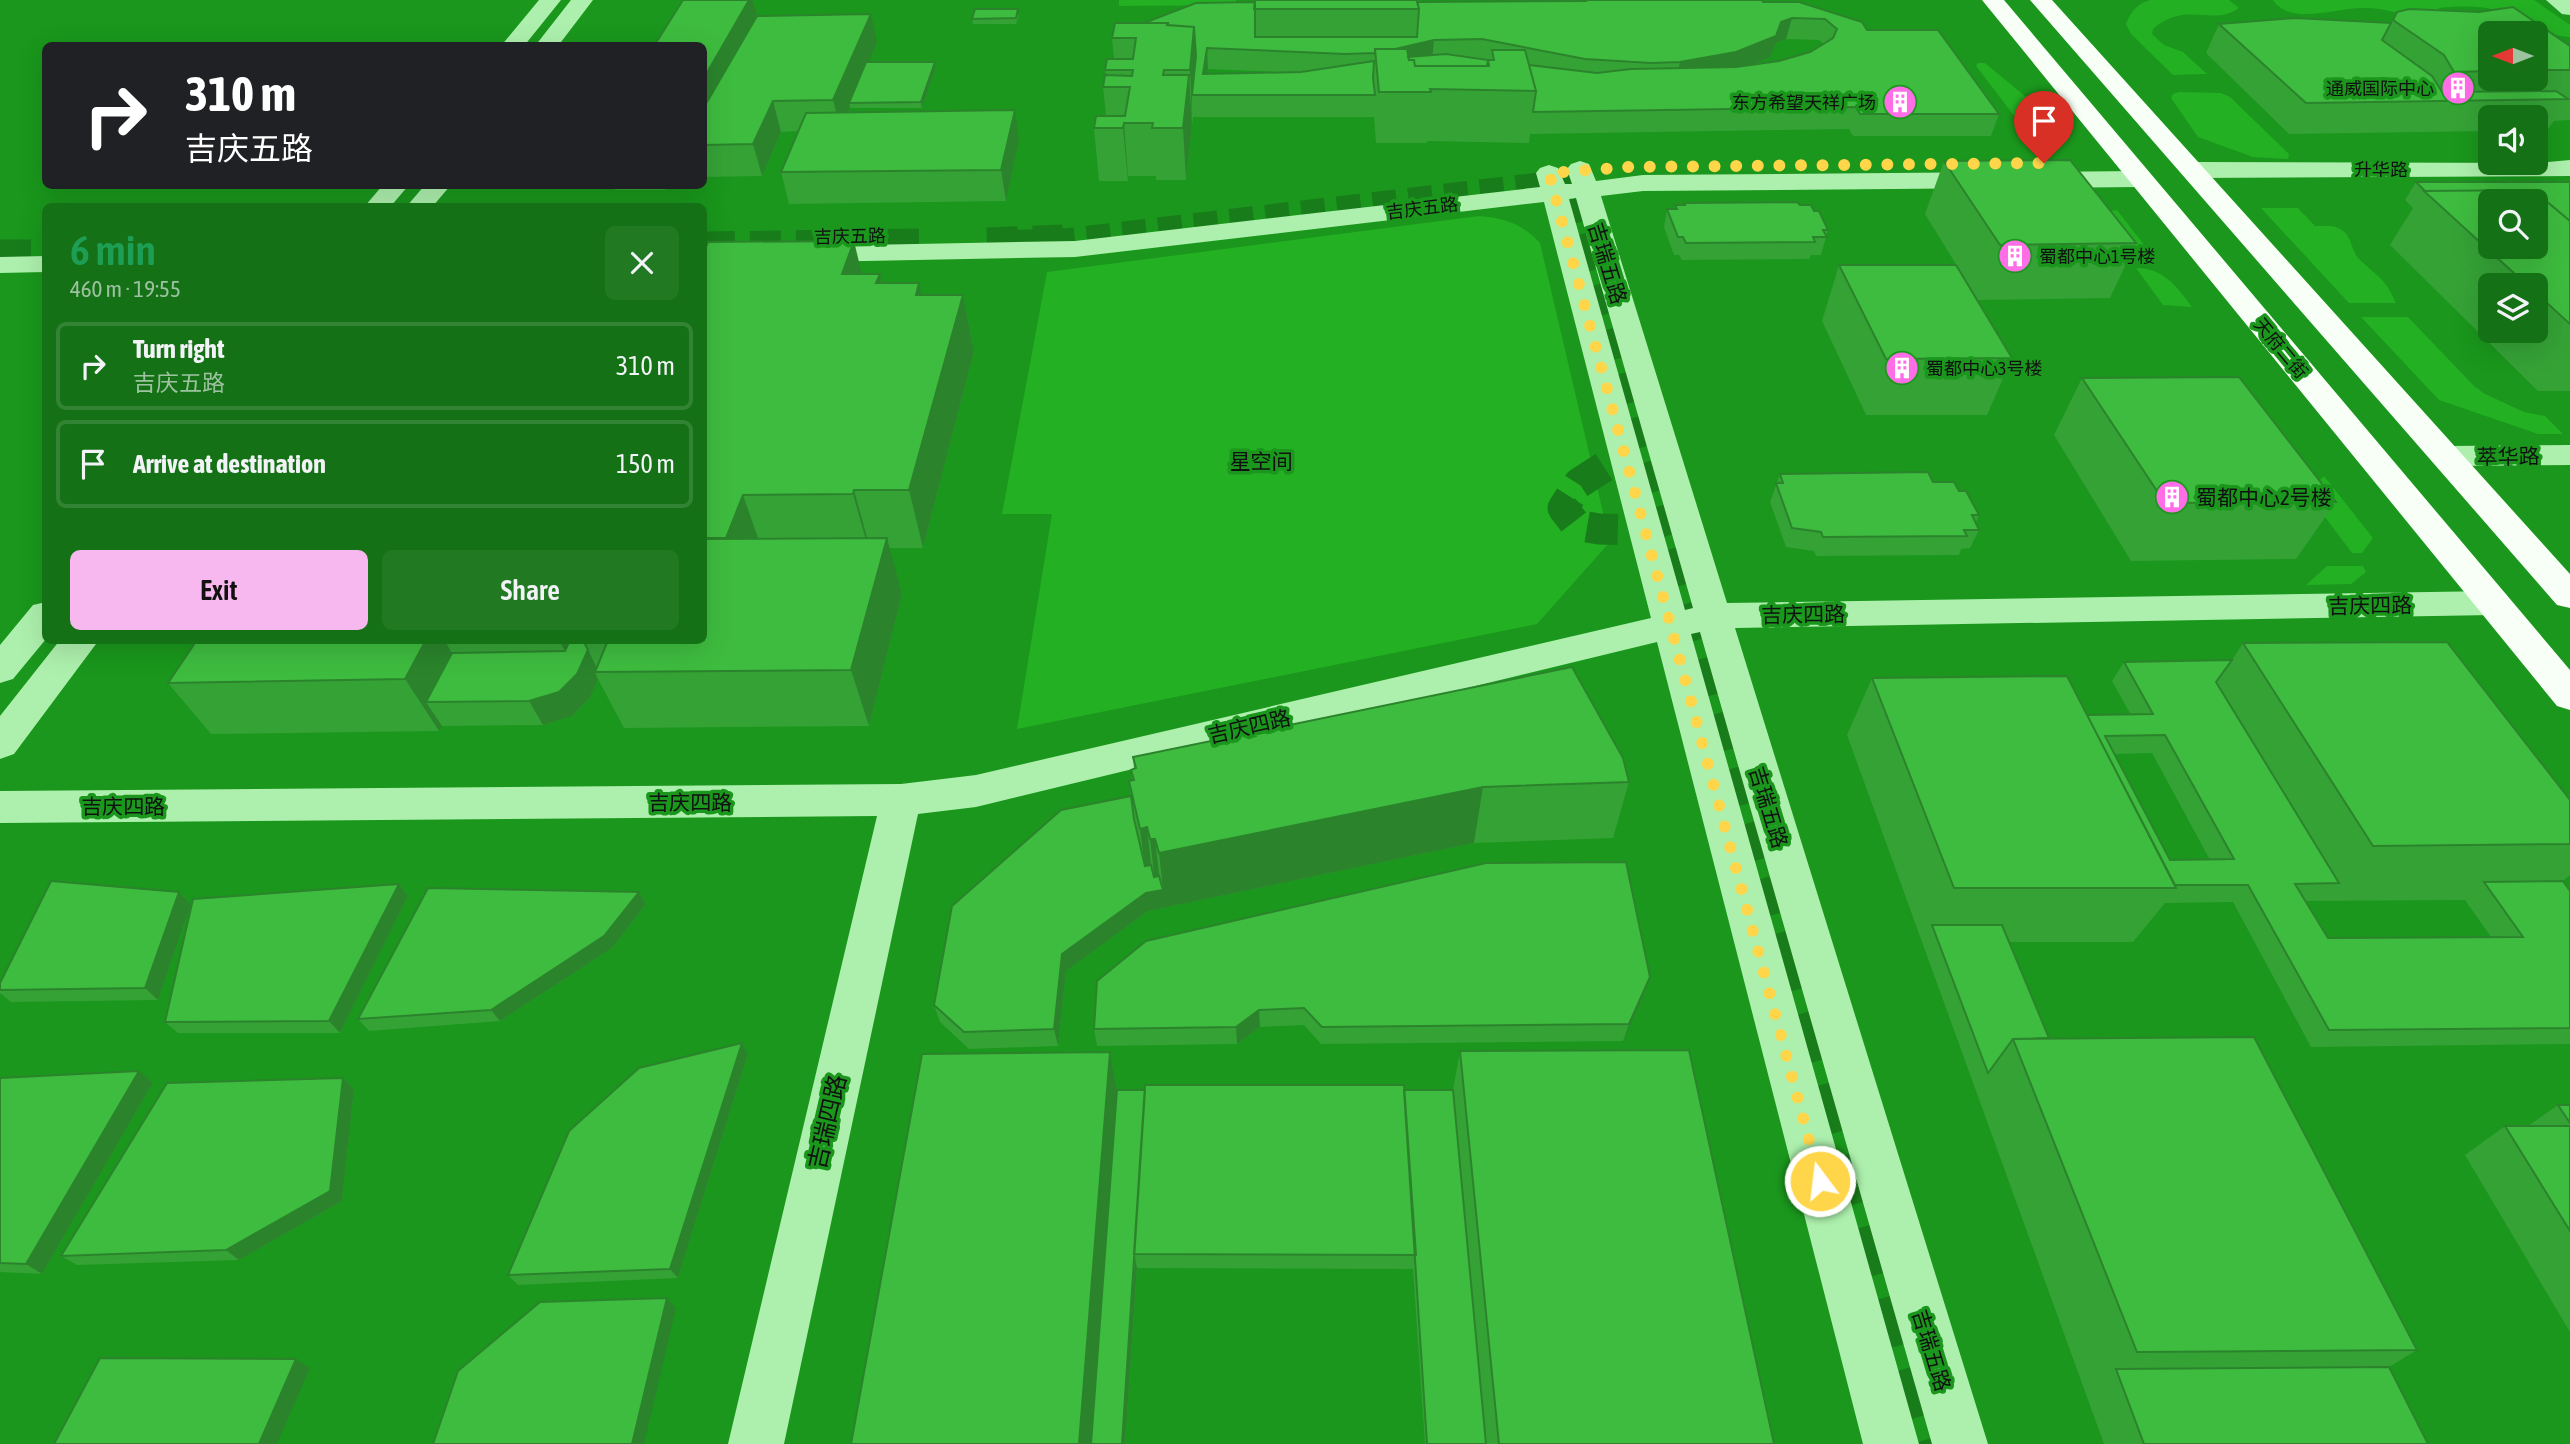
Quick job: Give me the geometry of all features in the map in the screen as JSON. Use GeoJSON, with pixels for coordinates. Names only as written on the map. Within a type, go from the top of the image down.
{"type":"FeatureCollection","features":[{"type":"Feature","properties":{"kind":"main road","name":"天府二街"},"geometry":{"type":"LineString","coordinates":[[1993,0],[2570,696]]}},
{"type":"Feature","properties":{"kind":"main road"},"geometry":{"type":"LineString","coordinates":[[2041,0],[2570,596]]}},
{"type":"Feature","properties":{"kind":"street"},"geometry":{"type":"LineString","coordinates":[[515,42],[550,0]]}},
{"type":"Feature","properties":{"kind":"street"},"geometry":{"type":"LineString","coordinates":[[549,42],[582,0]]}},
{"type":"Feature","properties":{"kind":"street"},"geometry":{"type":"LineString","coordinates":[[2557,0],[2570,9]]}},
{"type":"Feature","properties":{"kind":"street","name":"升华路"},"geometry":{"type":"LineString","coordinates":[[2192,170],[2570,168]]}},
{"type":"Feature","properties":{"kind":"street","name":"吉庆五路"},"geometry":{"type":"LineString","coordinates":[[707,238],[1057,232],[1567,181],[1643,183],[2134,171]]}},
{"type":"Feature","properties":{"kind":"street","name":"吉庆五路"},"geometry":{"type":"LineString","coordinates":[[707,256],[1075,249],[1567,181]]}},
{"type":"Feature","properties":{"kind":"street","name":"吉瑞五路"},"geometry":{"type":"LineString","coordinates":[[1567,181],[1616,466],[1671,627],[1891,1444]]}},
{"type":"Feature","properties":{"kind":"street","name":"吉瑞五路"},"geometry":{"type":"LineString","coordinates":[[1567,181],[1713,616],[1960,1444]]}},
{"type":"Feature","properties":{"kind":"street"},"geometry":{"type":"LineString","coordinates":[[381,203],[392,189]]}},
{"type":"Feature","properties":{"kind":"street"},"geometry":{"type":"LineString","coordinates":[[423,203],[434,189]]}},
{"type":"Feature","properties":{"kind":"street"},"geometry":{"type":"LineString","coordinates":[[0,246],[42,246]]}},
{"type":"Feature","properties":{"kind":"street"},"geometry":{"type":"LineString","coordinates":[[0,265],[42,264]]}},
{"type":"Feature","properties":{"kind":"street","name":"萃华路"},"geometry":{"type":"LineString","coordinates":[[2446,456],[2570,455]]}},
{"type":"Feature","properties":{"kind":"street","name":"吉庆四路"},"geometry":{"type":"LineString","coordinates":[[0,807],[901,800],[976,791],[1713,616],[2493,603]]}},
{"type":"Feature","properties":{"kind":"street"},"geometry":{"type":"LineString","coordinates":[[0,670],[42,619]]}},
{"type":"Feature","properties":{"kind":"street"},"geometry":{"type":"LineString","coordinates":[[0,744],[78,644]]}},
{"type":"Feature","properties":{"kind":"street","name":"吉瑞四路"},"geometry":{"type":"LineString","coordinates":[[756,1444],[901,800]]}},
{"type":"Feature","properties":{"kind":"green space"},"geometry":{"type":"Polygon","coordinates":[[[1119,0],[1236,0],[1236,5],[1119,6],[1119,0]]]}},
{"type":"Feature","properties":{"kind":"green space"},"geometry":{"type":"Polygon","coordinates":[[[2150,0],[2229,0],[2239,8],[2219,15],[2177,16],[2153,29],[2152,34],[2164,45],[2183,52],[2207,74],[2173,75],[2131,34],[2126,24],[2130,15],[2138,6],[2150,0]]]}},
{"type":"Feature","properties":{"kind":"green space"},"geometry":{"type":"Polygon","coordinates":[[[2273,0],[2534,0],[2570,25],[2570,37],[2548,33],[2548,21],[2523,21],[2484,8],[2438,8],[2478,27],[2478,31],[2376,9],[2302,14],[2281,8],[2273,0]]]}},
{"type":"Feature","properties":{"kind":"green space"},"geometry":{"type":"Polygon","coordinates":[[[1978,63],[1985,63],[2037,106],[2052,126],[2047,126],[2051,133],[2048,138],[2028,134],[1976,66],[1978,63]]]}},
{"type":"Feature","properties":{"kind":"green space"},"geometry":{"type":"Polygon","coordinates":[[[2179,92],[2221,93],[2230,97],[2289,154],[2288,159],[2253,157],[2198,137],[2171,98],[2179,92]]]}},
{"type":"Feature","properties":{"kind":"green space"},"geometry":{"type":"Polygon","coordinates":[[[2261,208],[2298,208],[2315,226],[2332,226],[2342,230],[2348,236],[2358,258],[2384,282],[2396,303],[2349,303],[2261,208]]]}},
{"type":"Feature","properties":{"kind":"green space"},"geometry":{"type":"Polygon","coordinates":[[[2117,210],[2158,263],[2148,263],[2125,254],[2104,212],[2117,210]]]}},
{"type":"Feature","properties":{"kind":"green space","name":"星空间"},"geometry":{"type":"Polygon","coordinates":[[[1479,216],[1512,223],[1527,231],[1540,243],[1610,542],[1537,624],[1017,729],[1052,514],[1002,514],[1047,272],[1479,216]]]}},
{"type":"Feature","properties":{"kind":"green space"},"geometry":{"type":"Polygon","coordinates":[[[2136,268],[2162,275],[2192,307],[2163,305],[2136,268]]]}},
{"type":"Feature","properties":{"kind":"green space"},"geometry":{"type":"Polygon","coordinates":[[[2361,317],[2408,317],[2474,386],[2524,412],[2545,416],[2563,434],[2538,434],[2439,400],[2361,317]]]}},
{"type":"Feature","properties":{"kind":"green space"},"geometry":{"type":"Polygon","coordinates":[[[2324,476],[2373,538],[2362,553],[2352,553],[2307,493],[2324,476]]]}},
{"type":"Feature","properties":{"kind":"green space"},"geometry":{"type":"Polygon","coordinates":[[[2327,566],[2363,566],[2366,572],[2351,584],[2306,585],[2327,566]]]}},
{"type":"Feature","properties":{"kind":"building"},"geometry":{"type":"Polygon","coordinates":[[[683,0],[749,0],[707,73],[707,42],[657,42],[683,0]]]}},
{"type":"Feature","properties":{"kind":"building"},"geometry":{"type":"Polygon","coordinates":[[[1255,0],[1417,0],[1419,9],[1254,9],[1255,0]]]}},
{"type":"Feature","properties":{"kind":"building"},"geometry":{"type":"Polygon","coordinates":[[[1255,2],[1255,37],[1417,37],[1417,2],[1799,2],[1862,22],[1867,30],[1938,30],[1999,114],[1860,114],[1856,107],[1533,112],[1536,91],[1529,65],[1597,73],[1631,69],[1736,67],[1779,61],[1810,52],[1833,38],[1837,29],[1825,19],[1792,18],[1781,22],[1776,36],[1736,52],[1680,62],[1585,59],[1482,39],[1434,40],[1395,49],[1375,49],[1375,53],[1345,54],[1207,48],[1203,74],[1301,72],[1374,61],[1375,95],[1192,95],[1196,56],[1194,27],[1144,23],[1196,3],[1255,2]]]}},
{"type":"Feature","properties":{"kind":"building"},"geometry":{"type":"Polygon","coordinates":[[[2513,7],[2533,21],[2478,21],[2478,71],[2454,72],[2444,55],[2393,20],[2397,12],[2409,9],[2479,12],[2513,7]]]}},
{"type":"Feature","properties":{"kind":"building"},"geometry":{"type":"Polygon","coordinates":[[[975,9],[1018,9],[1016,18],[972,19],[975,9]]]}},
{"type":"Feature","properties":{"kind":"building"},"geometry":{"type":"Polygon","coordinates":[[[871,14],[833,100],[773,101],[753,144],[707,145],[707,102],[757,16],[871,14]]]}},
{"type":"Feature","properties":{"kind":"building"},"geometry":{"type":"Polygon","coordinates":[[[2295,18],[2391,23],[2382,40],[2432,76],[2442,92],[2556,91],[2568,99],[2306,103],[2219,24],[2295,18]]]}},
{"type":"Feature","properties":{"kind":"building"},"geometry":{"type":"Polygon","coordinates":[[[1115,23],[1168,23],[1167,25],[1194,27],[1190,70],[1164,70],[1163,75],[1189,75],[1183,128],[1152,128],[1153,123],[1124,123],[1123,128],[1094,128],[1096,116],[1125,116],[1130,87],[1103,87],[1105,75],[1132,76],[1133,70],[1105,70],[1107,59],[1133,59],[1136,38],[1112,38],[1115,23]]]}},
{"type":"Feature","properties":{"kind":"building"},"geometry":{"type":"Polygon","coordinates":[[[2548,31],[2570,46],[2570,70],[2548,70],[2548,31]]]}},
{"type":"Feature","properties":{"kind":"building"},"geometry":{"type":"Polygon","coordinates":[[[1375,49],[1407,49],[1409,60],[1414,60],[1415,66],[1489,66],[1488,60],[1494,60],[1492,50],[1525,50],[1536,91],[1430,89],[1431,92],[1379,92],[1375,49]]]}},
{"type":"Feature","properties":{"kind":"building"},"geometry":{"type":"Polygon","coordinates":[[[1446,54],[1488,60],[1487,66],[1415,66],[1414,60],[1409,60],[1408,57],[1446,54]]]}},
{"type":"Feature","properties":{"kind":"building"},"geometry":{"type":"Polygon","coordinates":[[[866,62],[935,62],[921,102],[849,103],[866,62]]]}},
{"type":"Feature","properties":{"kind":"building"},"geometry":{"type":"Polygon","coordinates":[[[1015,110],[1001,170],[781,172],[806,113],[1015,110]]]}},
{"type":"Feature","properties":{"kind":"building"},"geometry":{"type":"Polygon","coordinates":[[[2070,160],[2136,243],[2000,245],[1944,161],[2070,160]]]}},
{"type":"Feature","properties":{"kind":"building"},"geometry":{"type":"Polygon","coordinates":[[[2416,182],[2570,182],[2570,221],[2548,203],[2548,189],[2425,191],[2416,182]]]}},
{"type":"Feature","properties":{"kind":"building"},"geometry":{"type":"Polygon","coordinates":[[[2424,191],[2478,191],[2478,240],[2424,191]]]}},
{"type":"Feature","properties":{"kind":"building"},"geometry":{"type":"Polygon","coordinates":[[[1797,202],[1800,205],[1811,205],[1814,211],[1819,211],[1828,230],[1823,230],[1827,237],[1813,237],[1815,242],[1686,243],[1683,237],[1678,237],[1667,209],[1677,209],[1675,205],[1685,205],[1684,203],[1797,202]]]}},
{"type":"Feature","properties":{"kind":"building"},"geometry":{"type":"Polygon","coordinates":[[[2548,203],[2570,221],[2570,324],[2548,304],[2548,273],[2514,273],[2499,259],[2548,259],[2548,203]]]}},
{"type":"Feature","properties":{"kind":"building"},"geometry":{"type":"Polygon","coordinates":[[[854,241],[842,274],[880,274],[876,283],[919,283],[916,295],[963,295],[909,490],[854,490],[853,494],[743,495],[726,538],[707,538],[708,242],[854,241]]]}},
{"type":"Feature","properties":{"kind":"building"},"geometry":{"type":"Polygon","coordinates":[[[1839,265],[1956,265],[2012,358],[1886,359],[1839,265]]]}},
{"type":"Feature","properties":{"kind":"building"},"geometry":{"type":"Polygon","coordinates":[[[2239,377],[2336,502],[2165,503],[2082,378],[2239,377]]]}},
{"type":"Feature","properties":{"kind":"building"},"geometry":{"type":"Polygon","coordinates":[[[1928,472],[1933,482],[1954,482],[1959,491],[1966,491],[1979,515],[1972,515],[1979,530],[1964,530],[1967,536],[1823,537],[1821,532],[1792,528],[1776,483],[1783,483],[1780,474],[1928,472]]]}},
{"type":"Feature","properties":{"kind":"building"},"geometry":{"type":"Polygon","coordinates":[[[887,538],[851,670],[595,672],[606,644],[707,644],[707,539],[887,538]]]}},
{"type":"Feature","properties":{"kind":"building"},"geometry":{"type":"Polygon","coordinates":[[[2447,642],[2570,800],[2570,844],[2373,846],[2243,643],[2447,642]]]}},
{"type":"Feature","properties":{"kind":"building"},"geometry":{"type":"Polygon","coordinates":[[[194,644],[424,644],[405,679],[168,683],[194,644]]]}},
{"type":"Feature","properties":{"kind":"building"},"geometry":{"type":"Polygon","coordinates":[[[568,644],[585,644],[588,650],[577,674],[559,692],[529,701],[426,702],[452,653],[565,651],[568,644]]]}},
{"type":"Feature","properties":{"kind":"building"},"geometry":{"type":"Polygon","coordinates":[[[2232,660],[2216,682],[2339,883],[2295,884],[2328,938],[2523,937],[2484,882],[2563,881],[2570,891],[2570,1028],[2329,1030],[2248,885],[2175,885],[2087,715],[2153,714],[2124,662],[2232,660]],[[2165,735],[2105,736],[2170,860],[2234,859],[2165,735]]]}},
{"type":"Feature","properties":{"kind":"building"},"geometry":{"type":"Polygon","coordinates":[[[1572,667],[1623,758],[1629,782],[1483,787],[1159,853],[1155,839],[1150,839],[1147,827],[1140,829],[1129,781],[1134,780],[1131,770],[1136,768],[1133,757],[1572,667]]]}},
{"type":"Feature","properties":{"kind":"building"},"geometry":{"type":"Polygon","coordinates":[[[2067,676],[2176,888],[1954,888],[1872,678],[2067,676]]]}},
{"type":"Feature","properties":{"kind":"building"},"geometry":{"type":"Polygon","coordinates":[[[1131,796],[1145,866],[1151,865],[1154,877],[1159,876],[1163,890],[1146,893],[1062,954],[1054,1029],[964,1032],[934,1005],[952,906],[1061,810],[1131,796]]]}},
{"type":"Feature","properties":{"kind":"building"},"geometry":{"type":"Polygon","coordinates":[[[1626,862],[1650,977],[1629,1024],[1322,1027],[1304,1008],[1259,1010],[1236,1027],[1094,1029],[1097,981],[1146,941],[1486,863],[1626,862]]]}},
{"type":"Feature","properties":{"kind":"building"},"geometry":{"type":"Polygon","coordinates":[[[51,881],[179,892],[145,988],[0,990],[0,983],[51,881]]]}},
{"type":"Feature","properties":{"kind":"building"},"geometry":{"type":"Polygon","coordinates":[[[399,884],[329,1021],[165,1022],[193,899],[399,884]]]}},
{"type":"Feature","properties":{"kind":"building"},"geometry":{"type":"Polygon","coordinates":[[[428,888],[639,892],[604,936],[491,1010],[358,1019],[428,888]]]}},
{"type":"Feature","properties":{"kind":"building"},"geometry":{"type":"Polygon","coordinates":[[[1932,925],[2002,925],[2049,1038],[2013,1039],[1988,1073],[1932,925]]]}},
{"type":"Feature","properties":{"kind":"building"},"geometry":{"type":"Polygon","coordinates":[[[2254,1037],[2417,1350],[2137,1352],[2013,1039],[2254,1037]]]}},
{"type":"Feature","properties":{"kind":"building"},"geometry":{"type":"Polygon","coordinates":[[[742,1043],[670,1269],[508,1275],[569,1131],[639,1068],[742,1043]]]}},
{"type":"Feature","properties":{"kind":"building"},"geometry":{"type":"Polygon","coordinates":[[[1689,1050],[1774,1444],[1499,1444],[1460,1051],[1689,1050]]]}},
{"type":"Feature","properties":{"kind":"building"},"geometry":{"type":"Polygon","coordinates":[[[1110,1052],[1079,1444],[851,1444],[922,1054],[1110,1052]]]}},
{"type":"Feature","properties":{"kind":"building"},"geometry":{"type":"Polygon","coordinates":[[[139,1071],[26,1264],[0,1263],[0,1078],[139,1071]]]}},
{"type":"Feature","properties":{"kind":"building"},"geometry":{"type":"Polygon","coordinates":[[[343,1078],[330,1191],[226,1250],[61,1256],[167,1083],[343,1078]]]}},
{"type":"Feature","properties":{"kind":"building"},"geometry":{"type":"Polygon","coordinates":[[[1145,1085],[1404,1085],[1416,1255],[1134,1254],[1145,1085]]]}},
{"type":"Feature","properties":{"kind":"building"},"geometry":{"type":"Polygon","coordinates":[[[1117,1090],[1145,1090],[1122,1444],[1091,1444],[1117,1090]]]}},
{"type":"Feature","properties":{"kind":"building"},"geometry":{"type":"Polygon","coordinates":[[[1404,1090],[1453,1090],[1486,1444],[1427,1444],[1404,1090]]]}},
{"type":"Feature","properties":{"kind":"building"},"geometry":{"type":"Polygon","coordinates":[[[2558,1105],[2570,1105],[2570,1123],[2558,1105]]]}},
{"type":"Feature","properties":{"kind":"building"},"geometry":{"type":"Polygon","coordinates":[[[2505,1126],[2570,1126],[2570,1231],[2505,1126]]]}},
{"type":"Feature","properties":{"kind":"building"},"geometry":{"type":"Polygon","coordinates":[[[667,1298],[632,1444],[433,1444],[458,1371],[540,1302],[667,1298]]]}},
{"type":"Feature","properties":{"kind":"building"},"geometry":{"type":"Polygon","coordinates":[[[100,1358],[296,1359],[259,1444],[54,1444],[100,1358]]]}},
{"type":"Feature","properties":{"kind":"building"},"geometry":{"type":"Polygon","coordinates":[[[2389,1367],[2428,1444],[2144,1444],[2116,1369],[2389,1367]]]}},
{"type":"Feature","properties":{"kind":"tunnel"},"geometry":{"type":"LineString","coordinates":[[1015,242],[1069,240],[1569,181],[1586,242]]}},
{"type":"Feature","properties":{"kind":"tunnel"},"geometry":{"type":"LineString","coordinates":[[987,243],[1063,240]]}},
{"type":"Feature","properties":{"kind":"tunnel"},"geometry":{"type":"LineString","coordinates":[[1586,240],[1669,531]]}},
{"type":"Feature","properties":{"kind":"tunnel"},"geometry":{"type":"LineString","coordinates":[[707,247],[927,244]]}},
{"type":"Feature","properties":{"kind":"tunnel"},"geometry":{"type":"LineString","coordinates":[[0,255],[42,255]]}},
{"type":"Feature","properties":{"kind":"tunnel"},"geometry":{"type":"LineString","coordinates":[[1604,467],[1579,483],[1563,508],[1576,525],[1599,529],[1669,531]]}},
{"type":"Feature","properties":{"kind":"tunnel"},"geometry":{"type":"LineString","coordinates":[[1669,531],[1674,550]]}},
{"type":"Feature","properties":{"kind":"tunnel"},"geometry":{"type":"LineString","coordinates":[[1674,548],[1787,943]]}},
{"type":"Feature","properties":{"kind":"tunnel"},"geometry":{"type":"LineString","coordinates":[[1786,941],[1930,1444]]}},
{"type":"Feature","properties":{"kind":"place","name":"通威国际中心"},"geometry":{"type":"Point","coordinates":[2458,88]}},
{"type":"Feature","properties":{"kind":"place","name":"东方希望天祥广场"},"geometry":{"type":"Point","coordinates":[1900,102]}},
{"type":"Feature","properties":{"kind":"place","name":"蜀都中心1号楼"},"geometry":{"type":"Point","coordinates":[2015,256]}},
{"type":"Feature","properties":{"kind":"place","name":"蜀都中心3号楼"},"geometry":{"type":"Point","coordinates":[1902,368]}},
{"type":"Feature","properties":{"kind":"place","name":"蜀都中心2号楼"},"geometry":{"type":"Point","coordinates":[2172,497]}},
{"type":"Feature","properties":{"kind":"route"},"geometry":{"type":"LineString","coordinates":[[1820,1181],[1549,173],[1629,167],[2044,163]]}}]}
